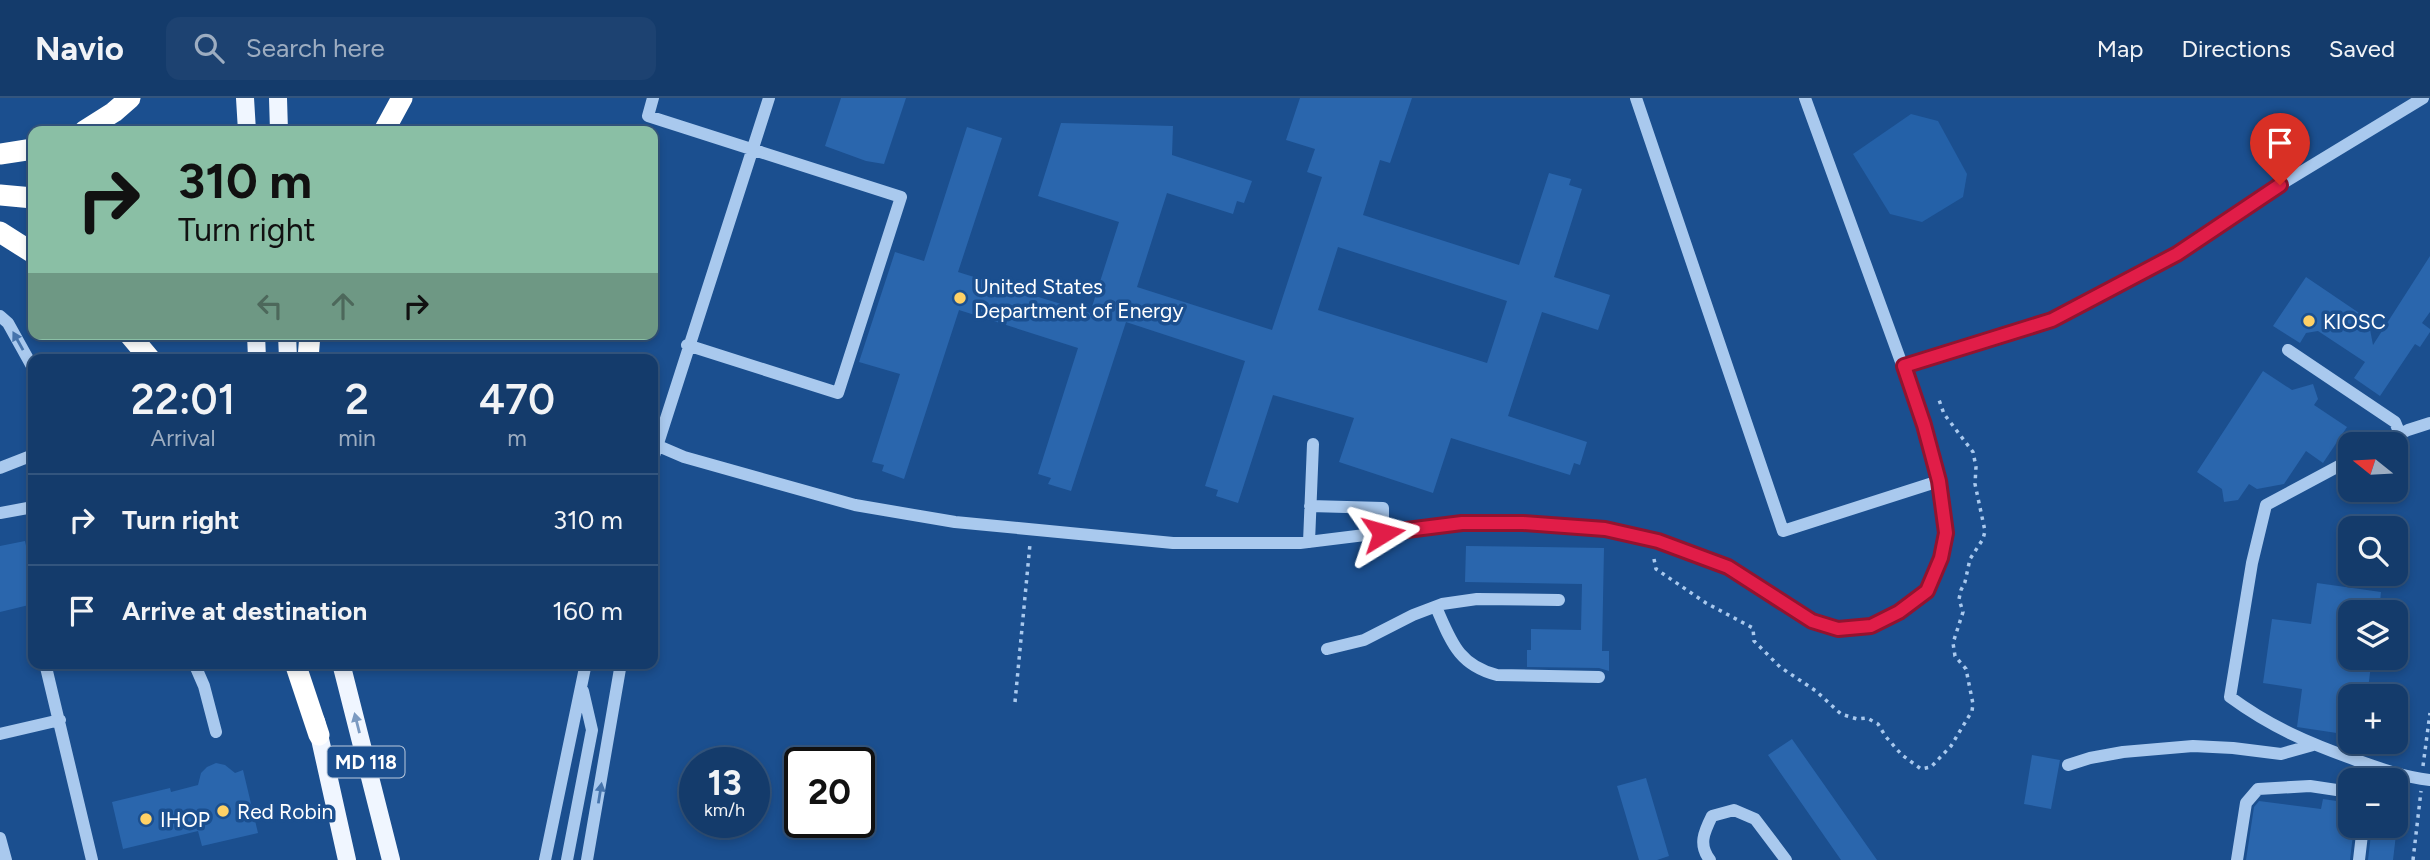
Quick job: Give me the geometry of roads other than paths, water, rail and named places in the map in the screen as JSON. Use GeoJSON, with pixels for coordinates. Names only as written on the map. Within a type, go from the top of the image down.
{"type":"FeatureCollection","features":[{"type":"Feature","properties":{"kind":"highway"},"geometry":{"type":"LineString","coordinates":[[92,126],[130,98]]}},
{"type":"Feature","properties":{"kind":"highway"},"geometry":{"type":"LineString","coordinates":[[387,126],[402,98]]}},
{"type":"Feature","properties":{"kind":"highway"},"geometry":{"type":"LineString","coordinates":[[0,154],[28,150]]}},
{"type":"Feature","properties":{"kind":"highway"},"geometry":{"type":"LineString","coordinates":[[0,195],[28,198]]}},
{"type":"Feature","properties":{"kind":"highway"},"geometry":{"type":"LineString","coordinates":[[0,232],[28,250]]}},
{"type":"Feature","properties":{"kind":"highway"},"geometry":{"type":"LineString","coordinates":[[134,340],[146,354]]}},
{"type":"Feature","properties":{"kind":"highway"},"geometry":{"type":"LineString","coordinates":[[297,669],[319,735]]}},
{"type":"Feature","properties":{"kind":"main road"},"geometry":{"type":"LineString","coordinates":[[245,98],[247,126]]}},
{"type":"Feature","properties":{"kind":"main road"},"geometry":{"type":"LineString","coordinates":[[278,98],[279,126]]}},
{"type":"Feature","properties":{"kind":"main road","name":"MD 118"},"geometry":{"type":"LineString","coordinates":[[305,669],[347,860]]}},
{"type":"Feature","properties":{"kind":"main road","name":"MD 118"},"geometry":{"type":"LineString","coordinates":[[343,669],[391,860]]}},
{"type":"Feature","properties":{"kind":"street"},"geometry":{"type":"LineString","coordinates":[[653,98],[648,116],[901,197],[838,393],[688,345]]}},
{"type":"Feature","properties":{"kind":"street"},"geometry":{"type":"LineString","coordinates":[[658,436],[769,98]]}},
{"type":"Feature","properties":{"kind":"street"},"geometry":{"type":"LineString","coordinates":[[1636,98],[1783,531],[1939,481]]}},
{"type":"Feature","properties":{"kind":"street"},"geometry":{"type":"LineString","coordinates":[[658,449],[855,505],[942,520],[1031,531],[1173,543],[1309,542],[1462,523],[1523,523],[1605,529],[1658,541],[1728,567],[1812,621],[1838,629],[1871,626],[1899,612],[1927,591],[1941,558],[1946,533],[1939,481],[1924,425],[1805,98]]}},
{"type":"Feature","properties":{"kind":"street"},"geometry":{"type":"LineString","coordinates":[[1904,366],[2052,320],[2177,254],[2280,185],[2423,98]]}},
{"type":"Feature","properties":{"kind":"street"},"geometry":{"type":"LineString","coordinates":[[0,316],[8,323],[28,359]]}},
{"type":"Feature","properties":{"kind":"street"},"geometry":{"type":"LineString","coordinates":[[2288,351],[2395,422],[2399,432]]}},
{"type":"Feature","properties":{"kind":"street"},"geometry":{"type":"LineString","coordinates":[[2405,432],[2430,423]]}},
{"type":"Feature","properties":{"kind":"street"},"geometry":{"type":"LineString","coordinates":[[1309,542],[1313,444]]}},
{"type":"Feature","properties":{"kind":"street"},"geometry":{"type":"LineString","coordinates":[[0,467],[28,456]]}},
{"type":"Feature","properties":{"kind":"street"},"geometry":{"type":"LineString","coordinates":[[2338,466],[2266,505],[2252,563],[2230,697],[2282,731],[2313,745],[2406,777],[2430,780]]}},
{"type":"Feature","properties":{"kind":"street"},"geometry":{"type":"LineString","coordinates":[[1310,506],[1383,508],[1383,533]]}},
{"type":"Feature","properties":{"kind":"street"},"geometry":{"type":"LineString","coordinates":[[0,513],[28,508]]}},
{"type":"Feature","properties":{"kind":"street"},"geometry":{"type":"LineString","coordinates":[[1327,649],[1364,640],[1413,615],[1436,607],[1477,599],[1559,600]]}},
{"type":"Feature","properties":{"kind":"street"},"geometry":{"type":"LineString","coordinates":[[1436,607],[1458,653],[1470,665],[1482,671],[1497,675],[1599,677]]}},
{"type":"Feature","properties":{"kind":"street"},"geometry":{"type":"LineString","coordinates":[[47,669],[92,860]]}},
{"type":"Feature","properties":{"kind":"street"},"geometry":{"type":"LineString","coordinates":[[197,669],[216,732]]}},
{"type":"Feature","properties":{"kind":"street"},"geometry":{"type":"LineString","coordinates":[[545,860],[585,669]]}},
{"type":"Feature","properties":{"kind":"street"},"geometry":{"type":"LineString","coordinates":[[587,860],[620,669]]}},
{"type":"Feature","properties":{"kind":"street"},"geometry":{"type":"LineString","coordinates":[[566,860],[592,730],[582,684]]}},
{"type":"Feature","properties":{"kind":"street"},"geometry":{"type":"LineString","coordinates":[[0,734],[60,720]]}},
{"type":"Feature","properties":{"kind":"street"},"geometry":{"type":"LineString","coordinates":[[2068,765],[2090,758],[2134,751],[2193,746],[2281,754],[2313,745]]}},
{"type":"Feature","properties":{"kind":"street"},"geometry":{"type":"LineString","coordinates":[[2237,860],[2246,803],[2258,789],[2310,786],[2338,790]]}},
{"type":"Feature","properties":{"kind":"street"},"geometry":{"type":"LineString","coordinates":[[1710,860],[1703,852],[1703,833],[1712,816],[1734,810],[1755,819],[1786,860]]}},
{"type":"Feature","properties":{"kind":"street"},"geometry":{"type":"LineString","coordinates":[[0,838],[6,860]]}},
{"type":"Feature","properties":{"kind":"street"},"geometry":{"type":"LineString","coordinates":[[2359,860],[2362,838]]}},
{"type":"Feature","properties":{"kind":"place","name":"United States Department of Energy"},"geometry":{"type":"Point","coordinates":[960,298]}},
{"type":"Feature","properties":{"kind":"place","name":"KIOSC"},"geometry":{"type":"Point","coordinates":[2309,321]}},
{"type":"Feature","properties":{"kind":"place","name":"Red Robin"},"geometry":{"type":"Point","coordinates":[223,811]}},
{"type":"Feature","properties":{"kind":"place","name":"IHOP"},"geometry":{"type":"Point","coordinates":[146,819]}}]}
